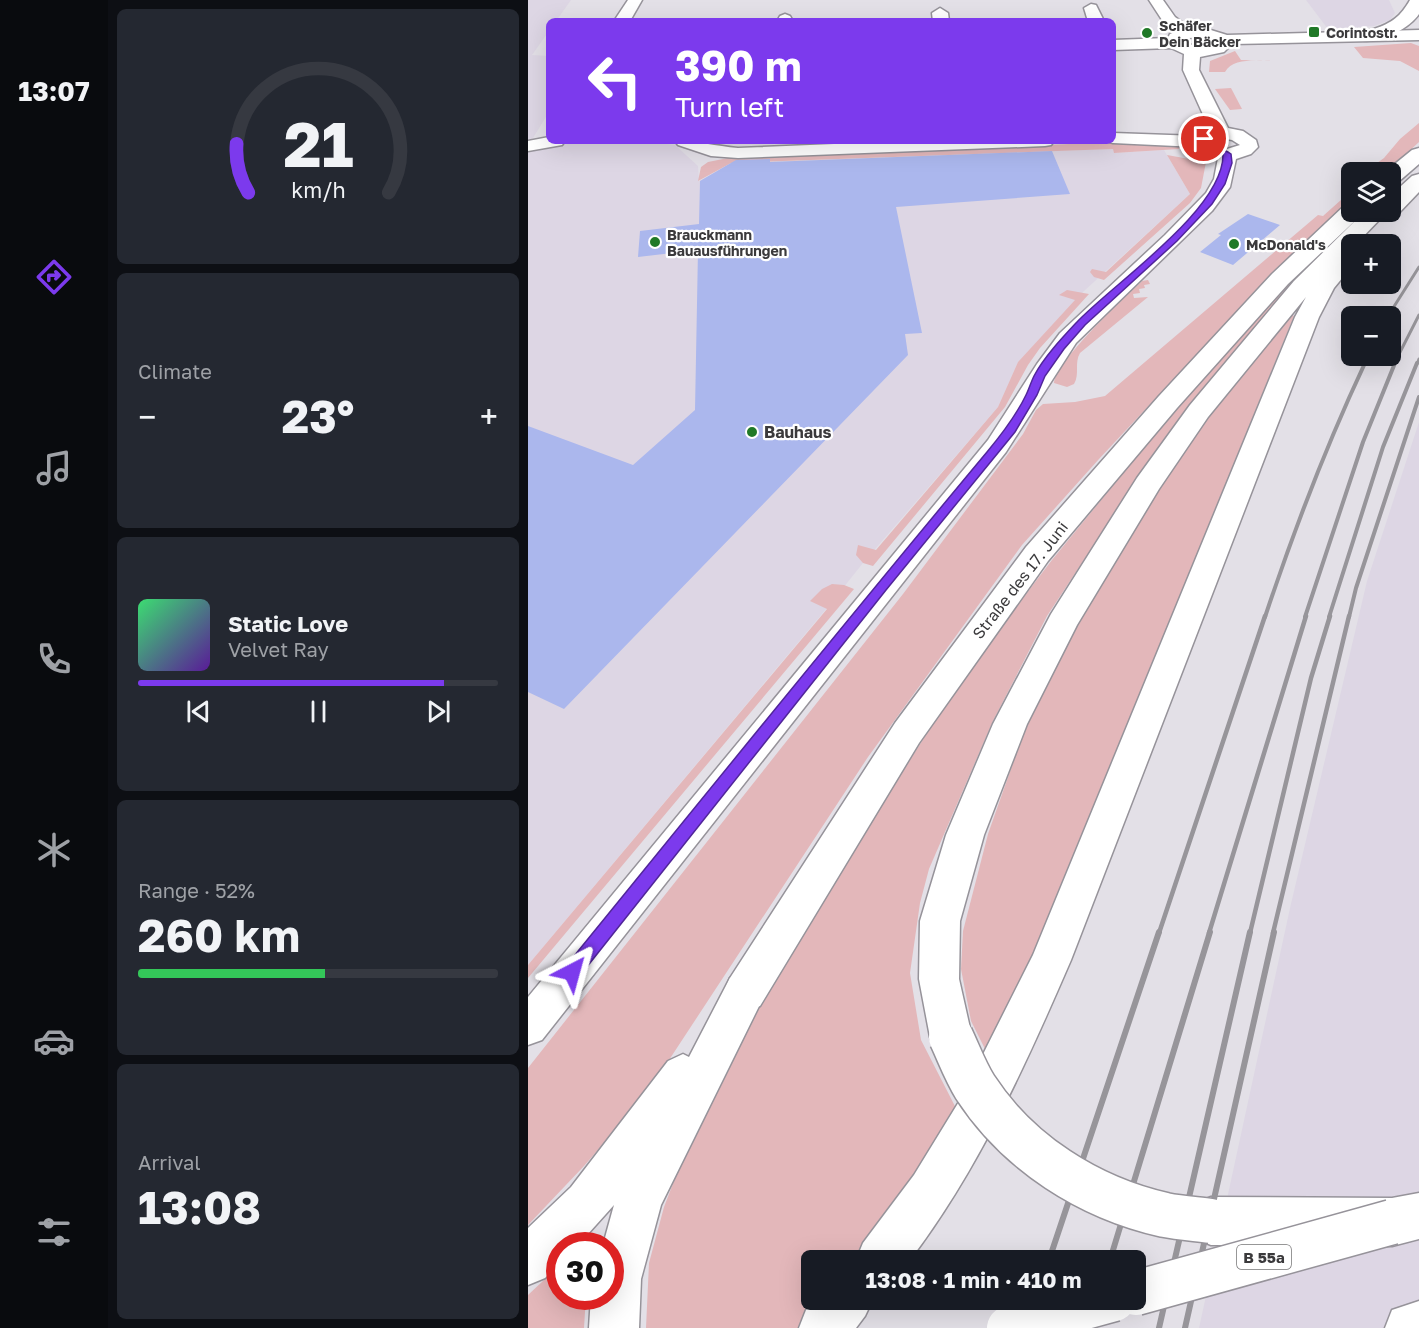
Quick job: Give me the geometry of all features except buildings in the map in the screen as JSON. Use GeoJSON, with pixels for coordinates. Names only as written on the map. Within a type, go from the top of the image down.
{"type":"FeatureCollection","features":[{"type":"Feature","properties":{"kind":"main road"},"geometry":{"type":"LineString","coordinates":[[1365,36],[1405,22],[1412,14],[1417,2]]}},
{"type":"Feature","properties":{"kind":"main road"},"geometry":{"type":"LineString","coordinates":[[1401,170],[1419,154]]}},
{"type":"Feature","properties":{"kind":"main road"},"geometry":{"type":"LineString","coordinates":[[1401,192],[1419,180]]}},
{"type":"Feature","properties":{"kind":"main road"},"geometry":{"type":"LineString","coordinates":[[1401,198],[1419,180]]}},
{"type":"Feature","properties":{"kind":"main road","name":"Straße des 17. Juni"},"geometry":{"type":"LineString","coordinates":[[745,992],[907,733],[1037,554],[1168,402],[1280,279],[1341,221]]}},
{"type":"Feature","properties":{"kind":"main road"},"geometry":{"type":"LineString","coordinates":[[1366,222],[1302,286],[1199,411],[1147,485],[1062,622],[1015,714],[965,835],[940,921],[939,979],[951,1037],[975,1087],[1014,1136],[1062,1172],[1112,1198],[1166,1215],[1211,1221],[1406,1219]]}},
{"type":"Feature","properties":{"kind":"main road"},"geometry":{"type":"LineString","coordinates":[[1366,234],[1378,222]]}},
{"type":"Feature","properties":{"kind":"main road"},"geometry":{"type":"LineString","coordinates":[[887,1250],[937,1179],[985,1097],[1020,1029],[1051,960],[1307,317],[1323,286],[1341,264]]}},
{"type":"Feature","properties":{"kind":"main road"},"geometry":{"type":"LineString","coordinates":[[528,1260],[586,1203],[628,1151],[745,992]]}},
{"type":"Feature","properties":{"kind":"main road"},"geometry":{"type":"LineString","coordinates":[[614,1328],[617,1279],[639,1200],[745,992]]}},
{"type":"Feature","properties":{"kind":"main road","name":"B 55a"},"geometry":{"type":"LineString","coordinates":[[1146,1290],[1406,1219]]}},
{"type":"Feature","properties":{"kind":"main road"},"geometry":{"type":"LineString","coordinates":[[824,1328],[839,1310]]}},
{"type":"Feature","properties":{"kind":"main road"},"geometry":{"type":"LineString","coordinates":[[1009,1328],[1074,1310]]}},
{"type":"Feature","properties":{"kind":"main road"},"geometry":{"type":"LineString","coordinates":[[1410,1328],[1419,1326]]}},
{"type":"Feature","properties":{"kind":"street"},"geometry":{"type":"LineString","coordinates":[[624,18],[634,0]]}},
{"type":"Feature","properties":{"kind":"street"},"geometry":{"type":"LineString","coordinates":[[1156,0],[1169,20],[1187,33]]}},
{"type":"Feature","properties":{"kind":"street"},"geometry":{"type":"LineString","coordinates":[[1174,43],[1176,37],[1187,33],[1208,33],[1223,40],[1419,35]]}},
{"type":"Feature","properties":{"kind":"street"},"geometry":{"type":"LineString","coordinates":[[1116,45],[1174,43],[1192,51],[1208,52],[1221,49],[1225,43],[1223,40]]}},
{"type":"Feature","properties":{"kind":"street"},"geometry":{"type":"LineString","coordinates":[[528,1027],[881,587],[1011,429],[1032,395],[1040,376],[1060,347],[1106,299],[1174,239],[1209,202],[1221,184],[1227,163],[1217,143],[1191,70],[1192,51]]}},
{"type":"Feature","properties":{"kind":"street"},"geometry":{"type":"LineString","coordinates":[[1116,138],[1217,143]]}},
{"type":"Feature","properties":{"kind":"street"},"geometry":{"type":"LineString","coordinates":[[528,146],[546,142]]}},
{"type":"Feature","properties":{"kind":"street"},"geometry":{"type":"LineString","coordinates":[[692,144],[711,151],[738,153],[968,144]]}},
{"type":"Feature","properties":{"kind":"shaded area"},"geometry":{"type":"Polygon","coordinates":[[[528,0],[571,0],[558,18],[546,18],[546,35],[532,55],[546,56],[546,117],[533,138],[528,140],[528,0]]]}},
{"type":"Feature","properties":{"kind":"shaded area"},"geometry":{"type":"Polygon","coordinates":[[[1306,0],[1389,0],[1395,13],[1390,20],[1374,26],[1328,29],[1306,0]]]}},
{"type":"Feature","properties":{"kind":"shaded area"},"geometry":{"type":"Polygon","coordinates":[[[1411,43],[1419,46],[1419,71],[1400,61],[1363,58],[1354,47],[1411,43]]]}},
{"type":"Feature","properties":{"kind":"shaded area"},"geometry":{"type":"Polygon","coordinates":[[[1235,51],[1241,60],[1261,61],[1240,62],[1229,67],[1225,72],[1209,72],[1210,61],[1235,51]]]}},
{"type":"Feature","properties":{"kind":"shaded area"},"geometry":{"type":"Polygon","coordinates":[[[1231,88],[1242,109],[1230,110],[1215,89],[1231,88]]]}},
{"type":"Feature","properties":{"kind":"shaded area"},"geometry":{"type":"Polygon","coordinates":[[[1419,123],[1419,142],[1398,162],[1378,162],[1384,158],[1400,139],[1419,123]]]}},
{"type":"Feature","properties":{"kind":"shaded area"},"geometry":{"type":"Polygon","coordinates":[[[1116,142],[1179,147],[1179,149],[1114,153],[1113,149],[731,163],[698,181],[701,167],[708,162],[728,158],[1116,144],[1116,142]]]}},
{"type":"Feature","properties":{"kind":"shaded area"},"geometry":{"type":"Polygon","coordinates":[[[568,144],[675,145],[698,166],[699,181],[731,163],[1113,149],[1115,153],[1164,150],[1190,194],[1083,292],[1018,362],[998,407],[863,563],[528,965],[528,150],[568,144]]]}},
{"type":"Feature","properties":{"kind":"shaded area"},"geometry":{"type":"Polygon","coordinates":[[[1167,155],[1206,162],[1201,188],[1190,203],[1104,280],[1094,277],[1090,272],[1092,269],[1106,272],[1190,194],[1167,155]]]}},
{"type":"Feature","properties":{"kind":"shaded area"},"geometry":{"type":"Polygon","coordinates":[[[1341,200],[1341,210],[1271,275],[1022,545],[868,757],[648,1092],[584,1166],[528,1225],[528,1068],[903,594],[1023,434],[1036,410],[1043,404],[1075,402],[1105,396],[1318,215],[1323,216],[1341,200]]]}},
{"type":"Feature","properties":{"kind":"shaded area"},"geometry":{"type":"Polygon","coordinates":[[[1351,222],[1361,222],[1351,234],[1341,234],[1341,245],[1136,481],[1047,616],[993,721],[929,869],[920,903],[910,973],[921,1040],[959,1114],[885,1221],[862,1250],[801,1250],[801,1310],[814,1310],[800,1328],[646,1328],[649,1263],[664,1207],[689,1142],[766,988],[963,676],[1052,560],[1178,406],[1289,282],[1351,222]]]}},
{"type":"Feature","properties":{"kind":"shaded area"},"geometry":{"type":"Polygon","coordinates":[[[1148,280],[1150,284],[1139,289],[1140,293],[1133,294],[1134,298],[1148,297],[1080,353],[1074,384],[1067,387],[1054,383],[1058,373],[1078,345],[1142,281],[1148,280]]]}},
{"type":"Feature","properties":{"kind":"shaded area"},"geometry":{"type":"Polygon","coordinates":[[[1067,290],[1089,294],[1040,348],[1005,407],[873,566],[863,563],[856,555],[858,545],[876,550],[998,407],[1018,362],[1075,300],[1059,295],[1067,290]]]}},
{"type":"Feature","properties":{"kind":"shaded area"},"geometry":{"type":"Polygon","coordinates":[[[1291,314],[1294,316],[1035,953],[988,1055],[971,1021],[961,969],[963,931],[988,834],[1025,729],[1075,626],[1157,489],[1209,414],[1291,314]]]}},
{"type":"Feature","properties":{"kind":"shaded area"},"geometry":{"type":"Polygon","coordinates":[[[1419,422],[1419,1328],[1199,1328],[1290,908],[1367,581],[1419,422]]]}},
{"type":"Feature","properties":{"kind":"shaded area"},"geometry":{"type":"Polygon","coordinates":[[[832,584],[854,589],[528,978],[528,965],[827,609],[810,601],[822,589],[832,584]]]}},
{"type":"Feature","properties":{"kind":"shaded area"},"geometry":{"type":"Polygon","coordinates":[[[546,1278],[546,1310],[585,1310],[584,1328],[528,1328],[528,1295],[546,1278]]]}},
{"type":"Feature","properties":{"kind":"railway"},"geometry":{"type":"LineString","coordinates":[[1394,306],[1419,267]]}},
{"type":"Feature","properties":{"kind":"railway"},"geometry":{"type":"LineString","coordinates":[[1401,350],[1419,315]]}},
{"type":"Feature","properties":{"kind":"railway"},"geometry":{"type":"LineString","coordinates":[[1417,364],[1419,359]]}},
{"type":"Feature","properties":{"kind":"railway"},"geometry":{"type":"LineString","coordinates":[[1329,617],[1383,447],[1417,363]]}},
{"type":"Feature","properties":{"kind":"railway"},"geometry":{"type":"LineString","coordinates":[[1265,617],[1311,488],[1364,366]]}},
{"type":"Feature","properties":{"kind":"railway"},"geometry":{"type":"LineString","coordinates":[[1305,617],[1363,442],[1394,366]]}},
{"type":"Feature","properties":{"kind":"railway"},"geometry":{"type":"LineString","coordinates":[[1349,617],[1356,588],[1419,397]]}},
{"type":"Feature","properties":{"kind":"railway"},"geometry":{"type":"LineString","coordinates":[[1159,933],[1265,616]]}},
{"type":"Feature","properties":{"kind":"railway"},"geometry":{"type":"LineString","coordinates":[[1209,933],[1306,616]]}},
{"type":"Feature","properties":{"kind":"railway"},"geometry":{"type":"LineString","coordinates":[[1250,933],[1311,678],[1330,616]]}},
{"type":"Feature","properties":{"kind":"railway"},"geometry":{"type":"LineString","coordinates":[[1273,933],[1349,616]]}},
{"type":"Feature","properties":{"kind":"railway"},"geometry":{"type":"LineString","coordinates":[[1052,1250],[1159,932]]}},
{"type":"Feature","properties":{"kind":"railway"},"geometry":{"type":"LineString","coordinates":[[1113,1250],[1210,932]]}},
{"type":"Feature","properties":{"kind":"railway"},"geometry":{"type":"LineString","coordinates":[[1159,1328],[1250,932]]}},
{"type":"Feature","properties":{"kind":"railway"},"geometry":{"type":"LineString","coordinates":[[1185,1328],[1274,932]]}},
{"type":"Feature","properties":{"kind":"railway"},"geometry":{"type":"LineString","coordinates":[[1026,1328],[1032,1310]]}},
{"type":"Feature","properties":{"kind":"railway"},"geometry":{"type":"LineString","coordinates":[[1089,1328],[1095,1310]]}},
{"type":"Feature","properties":{"kind":"place","name":"Corintostr."},"geometry":{"type":"Point","coordinates":[1314,32]}},
{"type":"Feature","properties":{"kind":"place","name":"Schäfer Dein Bäcker"},"geometry":{"type":"Point","coordinates":[1147,33]}},
{"type":"Feature","properties":{"kind":"place","name":"Brauckmann Bauausführungen"},"geometry":{"type":"Point","coordinates":[655,242]}},
{"type":"Feature","properties":{"kind":"place","name":"McDonald's"},"geometry":{"type":"Point","coordinates":[1234,244]}},
{"type":"Feature","properties":{"kind":"place","name":"Bauhaus"},"geometry":{"type":"Point","coordinates":[752,432]}},
{"type":"Feature","properties":{"kind":"route"},"geometry":{"type":"LineString","coordinates":[[572,972],[1011,429],[1032,395],[1040,376],[1060,347],[1081,323],[1174,239],[1209,202],[1221,184],[1227,154],[1210,150],[1205,146],[1204,139]]}}]}
